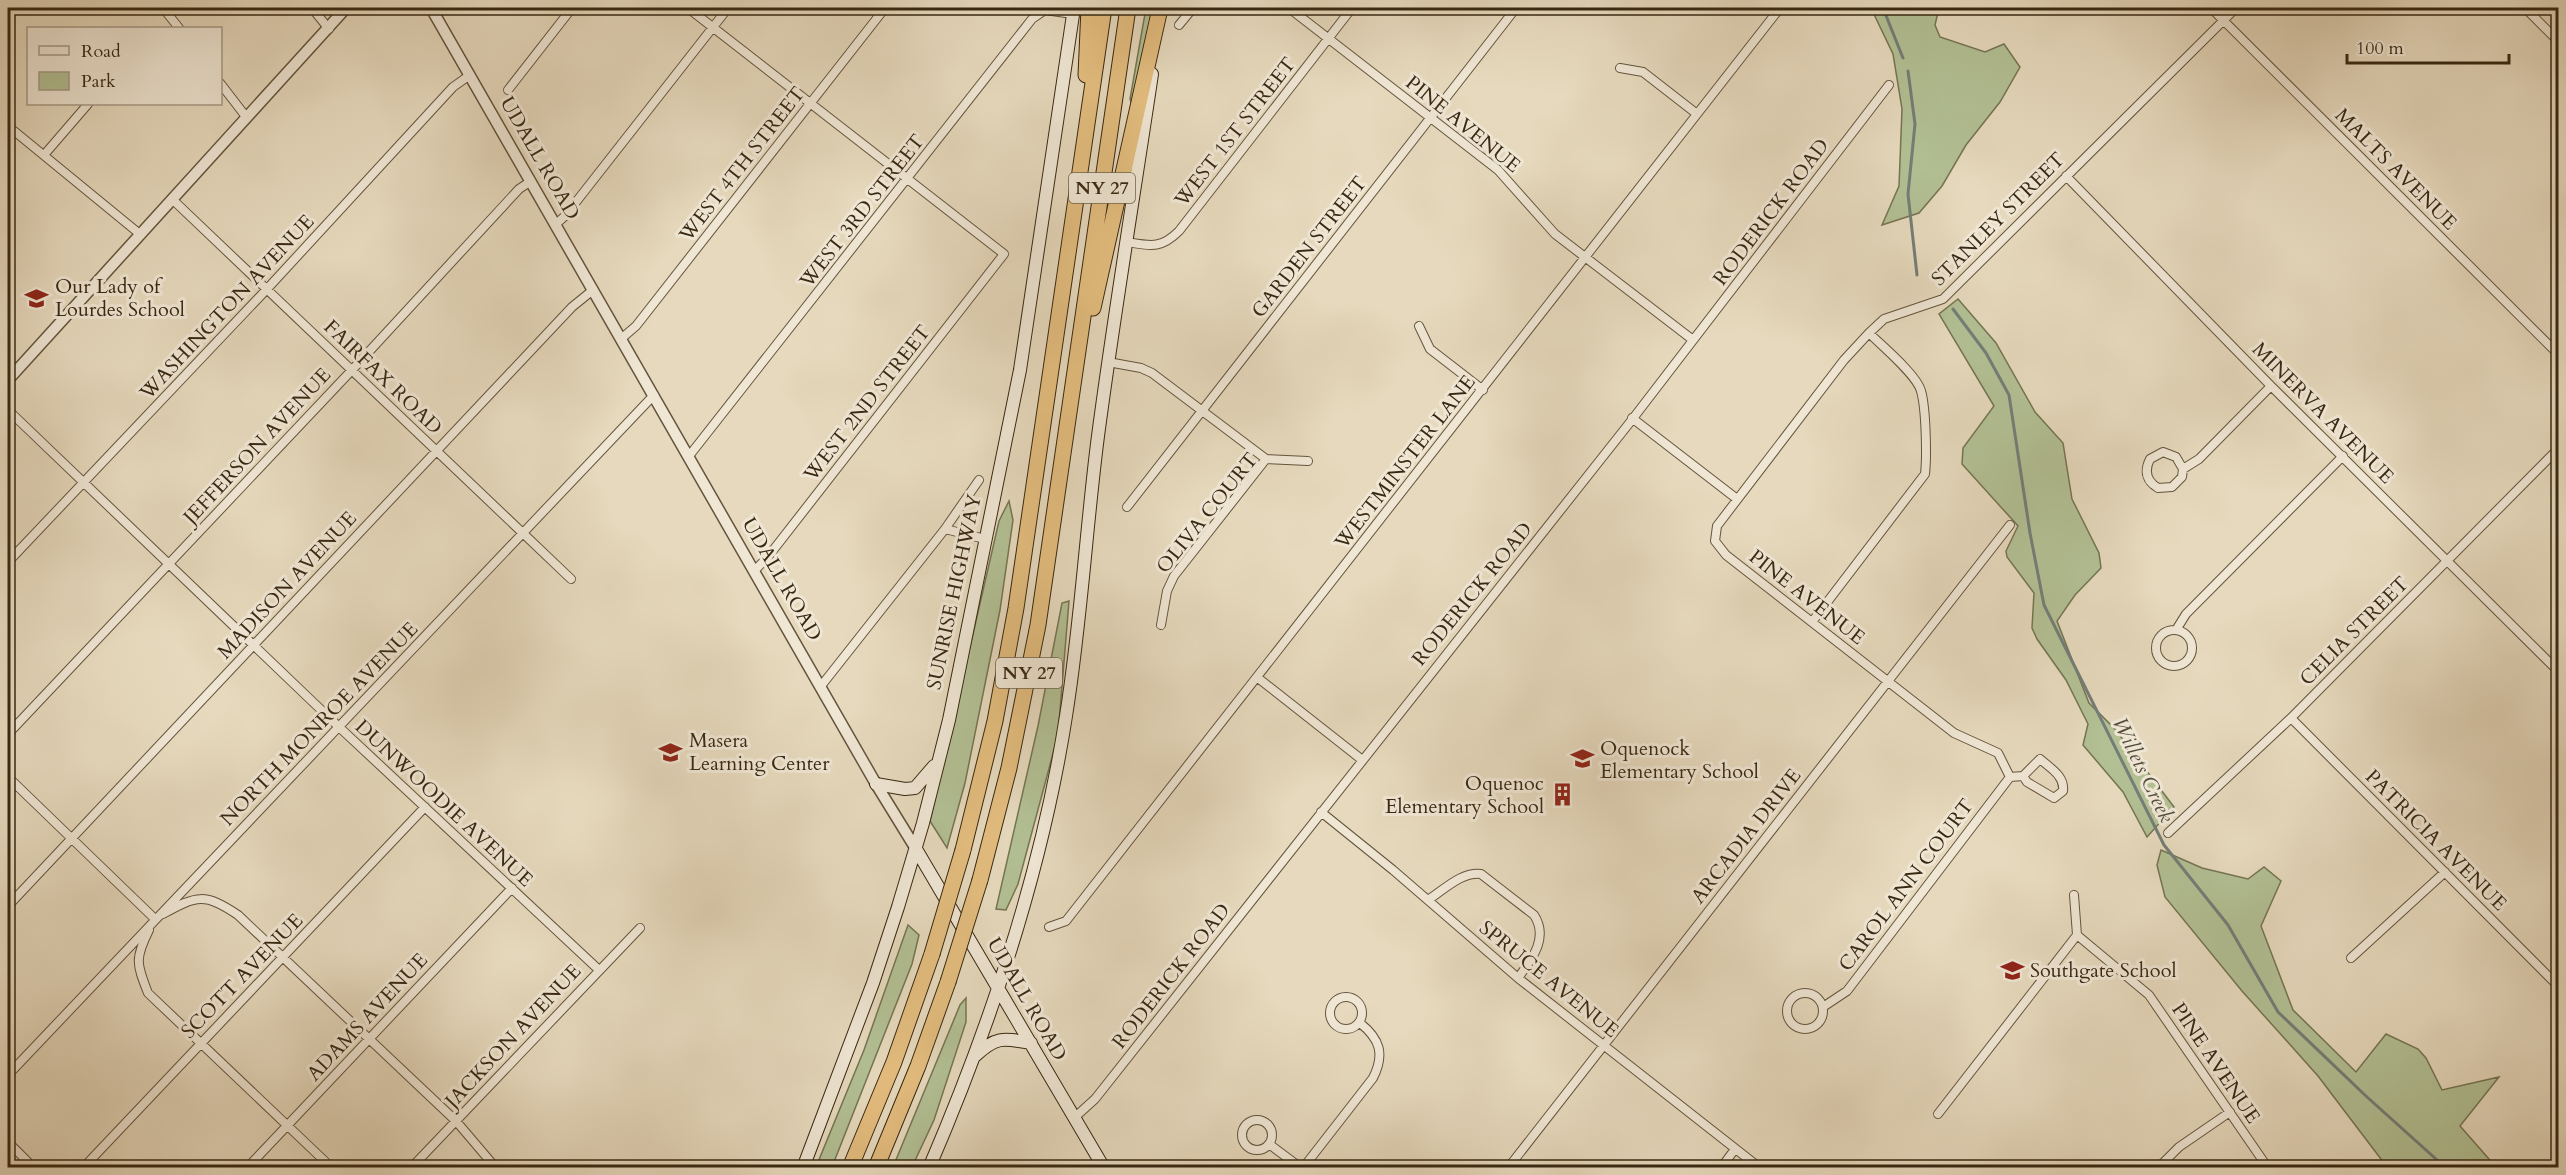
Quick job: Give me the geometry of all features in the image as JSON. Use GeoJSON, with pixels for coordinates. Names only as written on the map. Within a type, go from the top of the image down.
{"type":"FeatureCollection","features":[{"type":"Feature","properties":{"kind":"highway"},"geometry":{"type":"LineString","coordinates":[[1085,135],[1086,46],[1089,8]]}},
{"type":"Feature","properties":{"kind":"highway","name":"NY 27"},"geometry":{"type":"LineString","coordinates":[[850,1167],[894,1062],[932,954],[963,850],[989,750],[1011,636],[1104,8]]}},
{"type":"Feature","properties":{"kind":"highway","name":"NY 27"},"geometry":{"type":"LineString","coordinates":[[876,1167],[918,1066],[948,982],[980,880],[1009,768],[1033,653],[1128,8]]}},
{"type":"Feature","properties":{"kind":"highway"},"geometry":{"type":"LineString","coordinates":[[1076,369],[1101,278],[1159,10]]}},
{"type":"Feature","properties":{"kind":"main road"},"geometry":{"type":"LineString","coordinates":[[929,1167],[972,1059],[997,986],[1035,861],[1063,737],[1078,630],[1108,362],[1159,10]]}},
{"type":"Feature","properties":{"kind":"main road","name":"SUNRISE HIGHWAY"},"geometry":{"type":"LineString","coordinates":[[802,1167],[873,983],[916,849],[940,758],[1027,333],[1074,11]]}},
{"type":"Feature","properties":{"kind":"main road"},"geometry":{"type":"LineString","coordinates":[[876,784],[905,789],[915,788],[940,758]]}},
{"type":"Feature","properties":{"kind":"main road","name":"UDALL ROAD"},"geometry":{"type":"LineString","coordinates":[[916,849],[1104,1167]]}},
{"type":"Feature","properties":{"kind":"main road"},"geometry":{"type":"LineString","coordinates":[[972,1059],[997,1039],[1031,1043]]}},
{"type":"Feature","properties":{"kind":"street"},"geometry":{"type":"LineString","coordinates":[[163,8],[178,27]]}},
{"type":"Feature","properties":{"kind":"street"},"geometry":{"type":"LineString","coordinates":[[312,8],[329,29]]}},
{"type":"Feature","properties":{"kind":"street"},"geometry":{"type":"LineString","coordinates":[[8,380],[346,8]]}},
{"type":"Feature","properties":{"kind":"street","name":"UDALL ROAD"},"geometry":{"type":"LineString","coordinates":[[431,8],[876,784],[916,849]]}},
{"type":"Feature","properties":{"kind":"street"},"geometry":{"type":"LineString","coordinates":[[508,90],[572,8]]}},
{"type":"Feature","properties":{"kind":"street"},"geometry":{"type":"LineString","coordinates":[[688,8],[908,179]]}},
{"type":"Feature","properties":{"kind":"street"},"geometry":{"type":"LineString","coordinates":[[556,224],[565,216],[728,8]]}},
{"type":"Feature","properties":{"kind":"street","name":"WEST 4TH STREET"},"geometry":{"type":"LineString","coordinates":[[622,339],[636,326],[885,8]]}},
{"type":"Feature","properties":{"kind":"street"},"geometry":{"type":"LineString","coordinates":[[1179,25],[1193,8]]}},
{"type":"Feature","properties":{"kind":"street","name":"PINE AVENUE"},"geometry":{"type":"LineString","coordinates":[[1289,8],[1498,170],[1539,219],[1694,340]]}},
{"type":"Feature","properties":{"kind":"street","name":"WEST 1ST STREET"},"geometry":{"type":"LineString","coordinates":[[1127,242],[1156,246],[1168,241],[1179,231],[1352,8]]}},
{"type":"Feature","properties":{"kind":"street","name":"GARDEN STREET"},"geometry":{"type":"LineString","coordinates":[[1127,507],[1516,8]]}},
{"type":"Feature","properties":{"kind":"street","name":"WESTMINSTER LANE"},"geometry":{"type":"LineString","coordinates":[[1049,927],[1066,921],[1780,8]]}},
{"type":"Feature","properties":{"kind":"street","name":"MALTS AVENUE"},"geometry":{"type":"LineString","coordinates":[[2211,8],[2559,354]]}},
{"type":"Feature","properties":{"kind":"street","name":"STANLEY STREET"},"geometry":{"type":"LineString","coordinates":[[1737,499],[1844,360],[1869,333],[1884,319],[1943,299],[2236,8]]}},
{"type":"Feature","properties":{"kind":"street"},"geometry":{"type":"LineString","coordinates":[[2525,8],[2559,41]]}},
{"type":"Feature","properties":{"kind":"street","name":"WEST 3RD STREET"},"geometry":{"type":"LineString","coordinates":[[689,456],[1036,15],[1051,10],[1074,11]]}},
{"type":"Feature","properties":{"kind":"street"},"geometry":{"type":"LineString","coordinates":[[1620,68],[1643,72],[1697,114]]}},
{"type":"Feature","properties":{"kind":"street","name":"WASHINGTON AVENUE"},"geometry":{"type":"LineString","coordinates":[[8,562],[267,289],[453,87],[470,75]]}},
{"type":"Feature","properties":{"kind":"street","name":"RODERICK ROAD"},"geometry":{"type":"LineString","coordinates":[[1074,1118],[1095,1099],[1361,759],[1694,340],[1889,85]]}},
{"type":"Feature","properties":{"kind":"street"},"geometry":{"type":"LineString","coordinates":[[222,86],[247,118]]}},
{"type":"Feature","properties":{"kind":"street"},"geometry":{"type":"LineString","coordinates":[[44,155],[87,105]]}},
{"type":"Feature","properties":{"kind":"street"},"geometry":{"type":"LineString","coordinates":[[8,126],[141,235]]}},
{"type":"Feature","properties":{"kind":"street","name":"MINERVA AVENUE"},"geometry":{"type":"LineString","coordinates":[[2066,176],[2271,386],[2559,671]]}},
{"type":"Feature","properties":{"kind":"street","name":"WEST 2ND STREET"},"geometry":{"type":"LineString","coordinates":[[754,570],[767,558],[1004,254],[908,179]]}},
{"type":"Feature","properties":{"kind":"street","name":"JEFFERSON AVENUE"},"geometry":{"type":"LineString","coordinates":[[8,734],[352,370],[519,189],[531,181]]}},
{"type":"Feature","properties":{"kind":"street","name":"FAIRFAX ROAD"},"geometry":{"type":"LineString","coordinates":[[172,199],[571,579]]}},
{"type":"Feature","properties":{"kind":"street","name":"MADISON AVENUE"},"geometry":{"type":"LineString","coordinates":[[8,906],[576,303],[593,290]]}},
{"type":"Feature","properties":{"kind":"street"},"geometry":{"type":"LineString","coordinates":[[1419,326],[1430,349],[1483,390]]}},
{"type":"Feature","properties":{"kind":"street"},"geometry":{"type":"LineString","coordinates":[[1812,622],[1925,474],[1927,458],[1921,390],[1907,370],[1869,333]]}},
{"type":"Feature","properties":{"kind":"street"},"geometry":{"type":"LineString","coordinates":[[1108,362],[1146,370],[1266,459]]}},
{"type":"Feature","properties":{"kind":"street"},"geometry":{"type":"LineString","coordinates":[[2183,469],[2176,457],[2163,452],[2150,459],[2146,472],[2152,484],[2165,489],[2178,483],[2183,469],[2199,459],[2271,386]]}},
{"type":"Feature","properties":{"kind":"street","name":"NORTH MONROE AVENUE"},"geometry":{"type":"LineString","coordinates":[[8,1075],[654,395]]}},
{"type":"Feature","properties":{"kind":"street","name":"DUNWOODIE AVENUE"},"geometry":{"type":"LineString","coordinates":[[8,411],[339,727],[599,970]]}},
{"type":"Feature","properties":{"kind":"street"},"geometry":{"type":"LineString","coordinates":[[1632,418],[1737,499]]}},
{"type":"Feature","properties":{"kind":"street","name":"CELIA STREET"},"geometry":{"type":"LineString","coordinates":[[2168,833],[2291,718],[2559,450]]}},
{"type":"Feature","properties":{"kind":"street"},"geometry":{"type":"LineString","coordinates":[[2176,630],[2188,637],[2192,650],[2185,662],[2171,665],[2159,658],[2156,645],[2163,633],[2176,630],[2187,614],[2343,456]]}},
{"type":"Feature","properties":{"kind":"street","name":"OLIVA COURT"},"geometry":{"type":"LineString","coordinates":[[1161,625],[1167,591],[1174,576],[1266,459],[1308,461]]}},
{"type":"Feature","properties":{"kind":"street"},"geometry":{"type":"LineString","coordinates":[[821,686],[945,529],[979,480]]}},
{"type":"Feature","properties":{"kind":"street","name":"PINE AVENUE"},"geometry":{"type":"LineString","coordinates":[[1737,499],[1717,526],[1715,541],[1726,555],[1954,733],[1998,753],[2010,777]]}},
{"type":"Feature","properties":{"kind":"street","name":"ARCADIA DRIVE"},"geometry":{"type":"LineString","coordinates":[[1508,1167],[2010,525]]}},
{"type":"Feature","properties":{"kind":"street"},"geometry":{"type":"LineString","coordinates":[[945,529],[986,538]]}},
{"type":"Feature","properties":{"kind":"street"},"geometry":{"type":"LineString","coordinates":[[1258,678],[1361,759]]}},
{"type":"Feature","properties":{"kind":"street","name":"PATRICIA AVENUE"},"geometry":{"type":"LineString","coordinates":[[2291,718],[2559,986]]}},
{"type":"Feature","properties":{"kind":"street"},"geometry":{"type":"LineString","coordinates":[[2010,777],[2023,776],[2040,759],[2058,774],[2063,781],[2063,791],[2054,798],[2027,782],[2023,776]]}},
{"type":"Feature","properties":{"kind":"street"},"geometry":{"type":"LineString","coordinates":[[8,777],[155,920]]}},
{"type":"Feature","properties":{"kind":"street","name":"CAROL ANN COURT"},"geometry":{"type":"LineString","coordinates":[[1823,1007],[1815,995],[1802,993],[1790,1000],[1787,1014],[1794,1026],[1808,1029],[1820,1021],[1823,1007],[1847,991],[2010,777]]}},
{"type":"Feature","properties":{"kind":"street","name":"SCOTT AVENUE"},"geometry":{"type":"LineString","coordinates":[[82,1167],[284,958],[425,807]]}},
{"type":"Feature","properties":{"kind":"street","name":"SPRUCE AVENUE"},"geometry":{"type":"LineString","coordinates":[[1321,812],[1518,978],[1760,1167]]}},
{"type":"Feature","properties":{"kind":"street"},"geometry":{"type":"LineString","coordinates":[[2351,958],[2445,872]]}},
{"type":"Feature","properties":{"kind":"street"},"geometry":{"type":"LineString","coordinates":[[1428,900],[1462,877],[1471,873],[1481,874],[1534,915],[1538,922],[1540,940],[1518,978]]}},
{"type":"Feature","properties":{"kind":"street","name":"ADAMS AVENUE"},"geometry":{"type":"LineString","coordinates":[[247,1167],[512,888]]}},
{"type":"Feature","properties":{"kind":"street"},"geometry":{"type":"LineString","coordinates":[[1938,1113],[2077,935],[2074,894]]}},
{"type":"Feature","properties":{"kind":"street"},"geometry":{"type":"LineString","coordinates":[[332,1167],[148,993],[140,971],[138,952],[155,920],[189,900],[221,904],[238,915],[456,1121],[496,1167]]}},
{"type":"Feature","properties":{"kind":"street","name":"JACKSON AVENUE"},"geometry":{"type":"LineString","coordinates":[[411,1167],[640,928]]}},
{"type":"Feature","properties":{"kind":"street","name":"PINE AVENUE"},"geometry":{"type":"LineString","coordinates":[[2077,935],[2149,995],[2268,1167]]}},
{"type":"Feature","properties":{"kind":"street"},"geometry":{"type":"LineString","coordinates":[[1269,1144],[1302,1167],[1373,1078],[1380,1065],[1381,1051],[1367,1029],[1360,1023]]}},
{"type":"Feature","properties":{"kind":"street"},"geometry":{"type":"LineString","coordinates":[[2158,1167],[2179,1147],[2230,1112]]}},
{"type":"Feature","properties":{"kind":"street"},"geometry":{"type":"LineString","coordinates":[[8,1142],[34,1167]]}},
{"type":"Feature","properties":{"kind":"street"},"geometry":{"type":"LineString","coordinates":[[1721,1167],[1736,1149]]}},
{"type":"Feature","properties":{"kind":"green space"},"geometry":{"type":"Polygon","coordinates":[[[1146,8],[1155,8],[1133,108],[1130,99],[1146,8]]]}},
{"type":"Feature","properties":{"kind":"green space"},"geometry":{"type":"Polygon","coordinates":[[[1871,8],[1939,8],[1935,25],[1940,37],[1985,52],[2004,44],[2020,67],[2000,102],[1966,145],[1942,186],[1919,213],[1882,225],[1899,186],[1902,109],[1893,54],[1871,8]]]}},
{"type":"Feature","properties":{"kind":"green space"},"geometry":{"type":"Polygon","coordinates":[[[1958,299],[1996,343],[2035,412],[2063,443],[2072,499],[2099,553],[2101,568],[2075,595],[2057,621],[2089,703],[2115,729],[2174,807],[2147,837],[2123,792],[2083,745],[2088,724],[2066,680],[2037,639],[2032,628],[2034,593],[2007,557],[2006,551],[2018,526],[1962,464],[1963,448],[1994,406],[1939,314],[1958,299]]]}},
{"type":"Feature","properties":{"kind":"green space"},"geometry":{"type":"Polygon","coordinates":[[[1009,501],[1013,520],[1000,610],[965,783],[947,848],[930,821],[999,521],[1009,501]]]}},
{"type":"Feature","properties":{"kind":"green space"},"geometry":{"type":"Polygon","coordinates":[[[1069,601],[1058,735],[1018,884],[1006,910],[996,909],[1038,726],[1062,603],[1069,601]]]}},
{"type":"Feature","properties":{"kind":"green space"},"geometry":{"type":"Polygon","coordinates":[[[2161,850],[2202,868],[2248,879],[2264,867],[2281,881],[2261,926],[2293,1010],[2356,1072],[2386,1034],[2418,1049],[2426,1058],[2442,1090],[2499,1077],[2460,1126],[2496,1167],[2387,1167],[2318,1076],[2242,991],[2165,897],[2157,865],[2161,850]]]}},
{"type":"Feature","properties":{"kind":"green space"},"geometry":{"type":"Polygon","coordinates":[[[908,925],[919,935],[912,964],[832,1167],[816,1167],[864,1050],[908,925]]]}},
{"type":"Feature","properties":{"kind":"green space"},"geometry":{"type":"Polygon","coordinates":[[[966,998],[966,1022],[934,1120],[912,1167],[893,1167],[960,1005],[966,998]]]}},
{"type":"Feature","properties":{"kind":"waterway","name":"Willets Creek"},"geometry":{"type":"LineString","coordinates":[[1883,8],[1903,58]]}},
{"type":"Feature","properties":{"kind":"waterway","name":"Willets Creek"},"geometry":{"type":"LineString","coordinates":[[1908,71],[1915,124],[1908,194],[1917,275]]}},
{"type":"Feature","properties":{"kind":"waterway","name":"Willets Creek"},"geometry":{"type":"LineString","coordinates":[[1953,309],[1986,353],[2009,395],[2030,533],[2044,605],[2164,845],[2228,925],[2278,1012],[2446,1168]]}},
{"type":"Feature","properties":{"kind":"place","name":"Our Lady of Lourdes School"},"geometry":{"type":"Point","coordinates":[37,298]}},
{"type":"Feature","properties":{"kind":"place","name":"Masera Learning Center"},"geometry":{"type":"Point","coordinates":[671,752]}},
{"type":"Feature","properties":{"kind":"place","name":"Oquenock Elementary School"},"geometry":{"type":"Point","coordinates":[1582,759]}},
{"type":"Feature","properties":{"kind":"place","name":"Oquenoc Elementary School"},"geometry":{"type":"Point","coordinates":[1562,794]}},
{"type":"Feature","properties":{"kind":"place","name":"Southgate School"},"geometry":{"type":"Point","coordinates":[2012,970]}}]}
